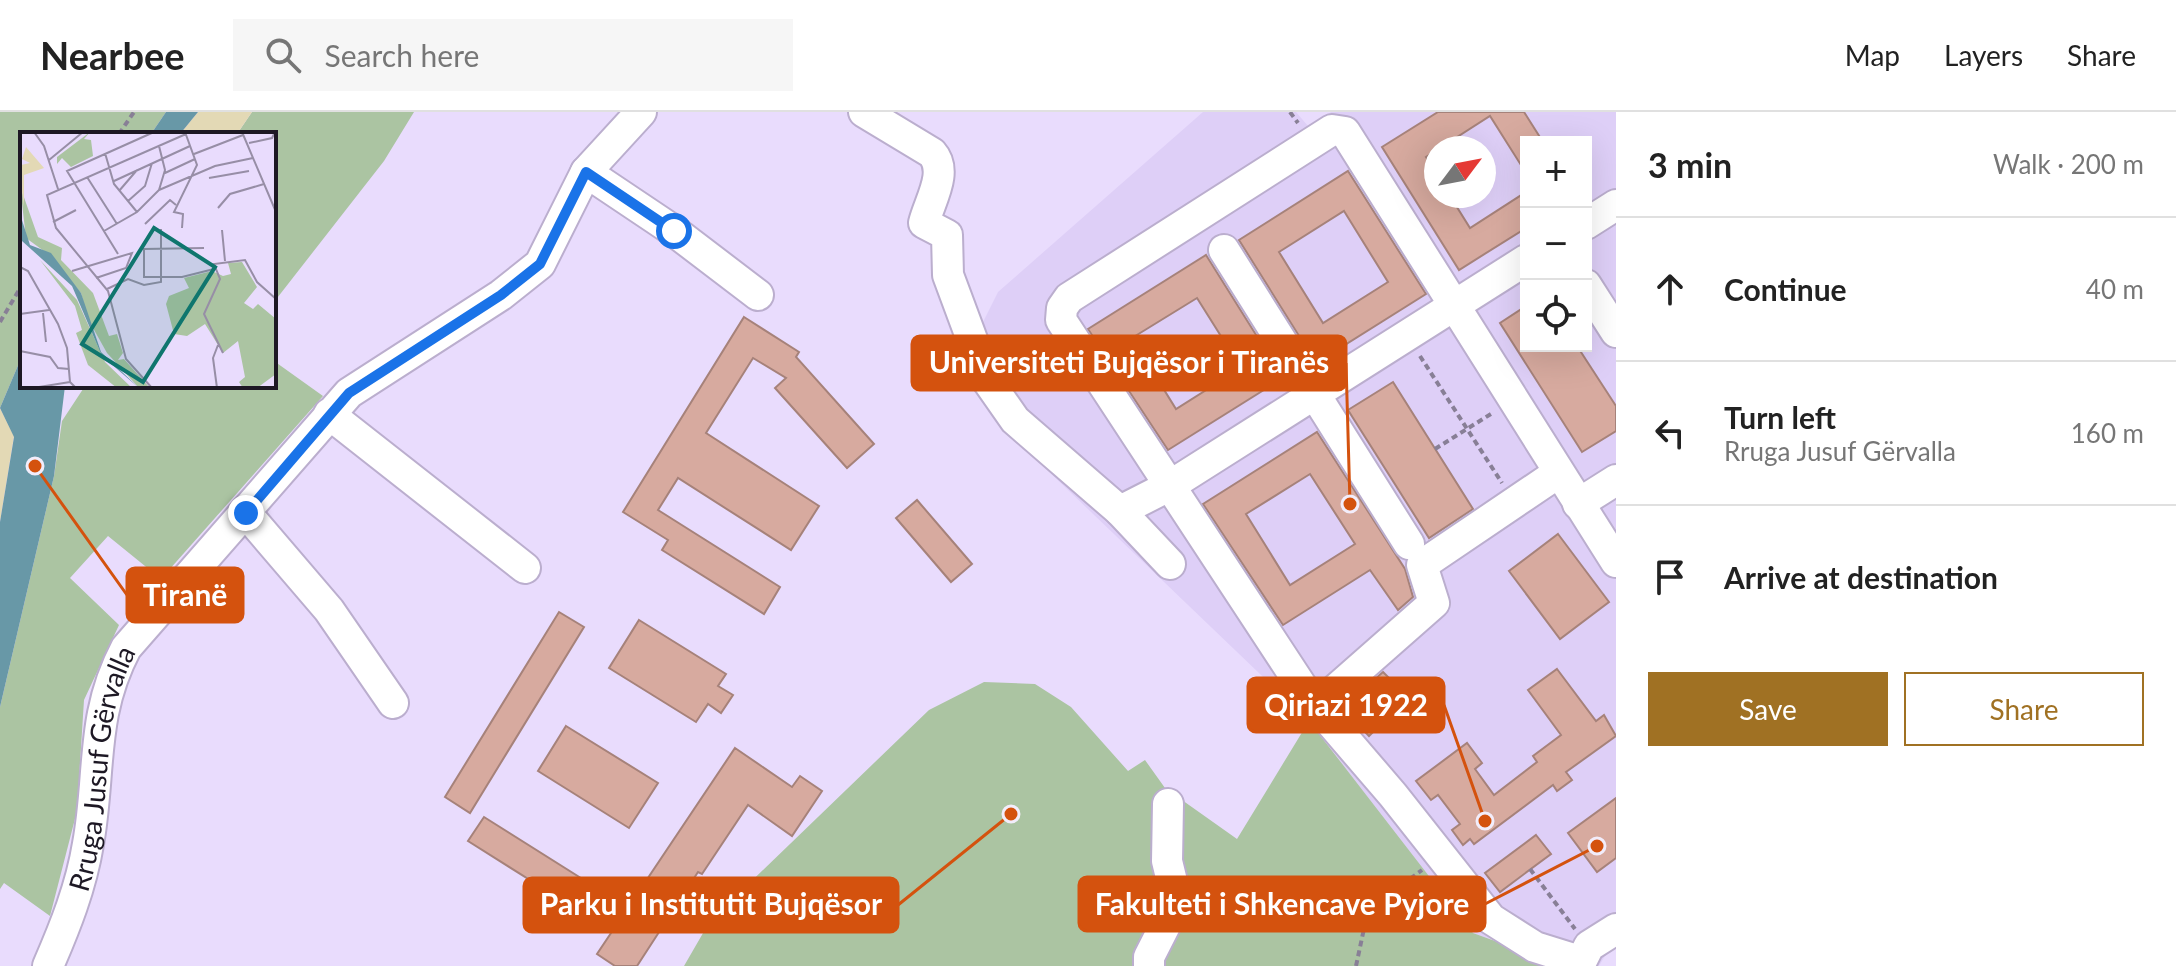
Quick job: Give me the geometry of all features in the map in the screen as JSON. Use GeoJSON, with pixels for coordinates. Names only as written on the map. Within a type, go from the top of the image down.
{"type":"FeatureCollection","features":[{"type":"Feature","properties":{"kind":"street","name":"Rruga Jusuf Gërvalla"},"geometry":{"type":"LineString","coordinates":[[48,966],[82,874],[93,803],[98,730],[113,673],[142,626],[246,513],[329,414],[368,378],[491,302],[540,264],[586,172],[641,112]]}},
{"type":"Feature","properties":{"kind":"street"},"geometry":{"type":"LineString","coordinates":[[864,112],[932,153],[939,161],[940,171],[924,223],[947,235],[948,275],[987,380],[1015,420],[1120,511],[1170,564]]}},
{"type":"Feature","properties":{"kind":"street"},"geometry":{"type":"LineString","coordinates":[[1616,562],[1345,132],[1332,130],[1069,298],[1062,308],[1061,320],[1317,706],[1491,919],[1535,947],[1582,958],[1601,935],[1616,929]]}},
{"type":"Feature","properties":{"kind":"street"},"geometry":{"type":"LineString","coordinates":[[586,172],[674,231],[758,295]]}},
{"type":"Feature","properties":{"kind":"street"},"geometry":{"type":"LineString","coordinates":[[1592,220],[1616,205]]}},
{"type":"Feature","properties":{"kind":"street"},"geometry":{"type":"LineString","coordinates":[[1224,250],[1409,544]]}},
{"type":"Feature","properties":{"kind":"street"},"geometry":{"type":"LineString","coordinates":[[1120,511],[1171,485],[1520,264]]}},
{"type":"Feature","properties":{"kind":"street"},"geometry":{"type":"LineString","coordinates":[[1592,294],[1616,332]]}},
{"type":"Feature","properties":{"kind":"street"},"geometry":{"type":"LineString","coordinates":[[329,414],[525,568]]}},
{"type":"Feature","properties":{"kind":"street"},"geometry":{"type":"LineString","coordinates":[[1317,706],[1434,603],[1422,565],[1558,473]]}},
{"type":"Feature","properties":{"kind":"street"},"geometry":{"type":"LineString","coordinates":[[1578,504],[1616,480]]}},
{"type":"Feature","properties":{"kind":"street"},"geometry":{"type":"LineString","coordinates":[[246,513],[329,610],[393,703]]}},
{"type":"Feature","properties":{"kind":"street"},"geometry":{"type":"LineString","coordinates":[[1149,966],[1149,957],[1177,902],[1167,861],[1168,804]]}},
{"type":"Feature","properties":{"kind":"path"},"geometry":{"type":"LineString","coordinates":[[120,132],[134,112]]}},
{"type":"Feature","properties":{"kind":"path"},"geometry":{"type":"LineString","coordinates":[[0,322],[20,288]]}},
{"type":"Feature","properties":{"kind":"path"},"geometry":{"type":"LineString","coordinates":[[1406,334],[1515,502]]}},
{"type":"Feature","properties":{"kind":"path"},"geometry":{"type":"LineString","coordinates":[[1435,449],[1513,400]]}},
{"type":"Feature","properties":{"kind":"path"},"geometry":{"type":"LineString","coordinates":[[1356,966],[1368,910],[1441,856]]}},
{"type":"Feature","properties":{"kind":"path"},"geometry":{"type":"LineString","coordinates":[[1530,869],[1582,958]]}},
{"type":"Feature","properties":{"kind":"shaded area"},"geometry":{"type":"Polygon","coordinates":[[[1203,112],[1296,112],[1308,126],[1331,112],[1616,112],[1616,944],[1612,944],[1599,966],[1566,966],[1473,933],[1309,721],[1018,442],[981,326],[998,292],[1203,112]]]}},
{"type":"Feature","properties":{"kind":"green space"},"geometry":{"type":"Polygon","coordinates":[[[0,112],[166,112],[152,132],[20,132],[20,361],[0,408],[0,112]]]}},
{"type":"Feature","properties":{"kind":"green space"},"geometry":{"type":"Polygon","coordinates":[[[252,112],[414,112],[384,161],[276,299],[276,132],[238,132],[252,112]]]}},
{"type":"Feature","properties":{"kind":"green space"},"geometry":{"type":"Polygon","coordinates":[[[276,362],[323,396],[161,579],[108,536],[70,578],[119,625],[84,700],[77,811],[50,916],[4,883],[0,889],[0,707],[54,476],[62,421],[84,388],[276,388],[276,362]]]}},
{"type":"Feature","properties":{"kind":"green space"},"geometry":{"type":"Polygon","coordinates":[[[984,682],[1035,684],[1071,707],[1128,771],[1145,760],[1165,788],[1237,839],[1309,721],[1473,933],[1553,962],[1554,966],[684,966],[710,921],[929,710],[984,682]]]}},
{"type":"Feature","properties":{"kind":"sand"},"geometry":{"type":"Polygon","coordinates":[[[198,112],[252,112],[238,132],[182,132],[198,112]]]}},
{"type":"Feature","properties":{"kind":"sand"},"geometry":{"type":"Polygon","coordinates":[[[0,408],[14,436],[0,522],[0,408]]]}},
{"type":"Feature","properties":{"kind":"water"},"geometry":{"type":"Polygon","coordinates":[[[166,112],[198,112],[182,132],[152,132],[166,112]]]}},
{"type":"Feature","properties":{"kind":"water"},"geometry":{"type":"Polygon","coordinates":[[[20,361],[20,388],[65,388],[54,476],[0,707],[0,522],[14,437],[0,408],[20,361]]]}},
{"type":"Feature","properties":{"kind":"building"},"geometry":{"type":"Polygon","coordinates":[[[1438,112],[1524,112],[1539,136],[1520,136],[1520,164],[1490,116],[1459,136],[1424,136],[1424,208],[1458,208],[1470,228],[1520,196],[1520,232],[1459,270],[1382,147],[1438,112]]]}},
{"type":"Feature","properties":{"kind":"building"},"geometry":{"type":"Polygon","coordinates":[[[1348,171],[1426,294],[1316,363],[1239,240],[1348,171]],[[1344,211],[1279,252],[1323,323],[1388,282],[1344,211]]]}},
{"type":"Feature","properties":{"kind":"building"},"geometry":{"type":"Polygon","coordinates":[[[1206,255],[1283,378],[1168,450],[1088,329],[1206,255]],[[1197,298],[1132,338],[1176,409],[1241,368],[1197,298]]]}},
{"type":"Feature","properties":{"kind":"building"},"geometry":{"type":"Polygon","coordinates":[[[1520,310],[1520,352],[1581,352],[1616,406],[1616,431],[1582,452],[1500,323],[1520,310]]]}},
{"type":"Feature","properties":{"kind":"building"},"geometry":{"type":"Polygon","coordinates":[[[744,317],[799,352],[796,357],[874,444],[847,468],[775,388],[786,378],[753,358],[706,433],[819,506],[791,550],[678,478],[658,510],[780,587],[764,614],[662,550],[668,540],[623,512],[744,317]]]}},
{"type":"Feature","properties":{"kind":"building"},"geometry":{"type":"Polygon","coordinates":[[[1393,382],[1473,509],[1429,538],[1348,410],[1393,382]]]}},
{"type":"Feature","properties":{"kind":"building"},"geometry":{"type":"Polygon","coordinates":[[[1317,432],[1405,569],[1413,597],[1398,610],[1370,570],[1283,625],[1203,504],[1317,432]],[[1310,474],[1246,514],[1290,585],[1355,544],[1310,474]]]}},
{"type":"Feature","properties":{"kind":"building"},"geometry":{"type":"Polygon","coordinates":[[[917,500],[972,564],[951,582],[896,518],[917,500]]]}},
{"type":"Feature","properties":{"kind":"building"},"geometry":{"type":"Polygon","coordinates":[[[1558,534],[1609,602],[1560,639],[1509,571],[1558,534]]]}},
{"type":"Feature","properties":{"kind":"building"},"geometry":{"type":"Polygon","coordinates":[[[559,612],[584,627],[470,813],[445,797],[559,612]]]}},
{"type":"Feature","properties":{"kind":"building"},"geometry":{"type":"Polygon","coordinates":[[[639,620],[726,674],[718,686],[733,695],[721,713],[708,704],[696,722],[609,668],[639,620]]]}},
{"type":"Feature","properties":{"kind":"building"},"geometry":{"type":"Polygon","coordinates":[[[1557,669],[1596,721],[1604,715],[1616,736],[1566,772],[1572,780],[1557,791],[1553,785],[1474,844],[1470,839],[1463,845],[1452,830],[1460,824],[1438,795],[1431,800],[1416,781],[1467,743],[1482,763],[1475,769],[1494,795],[1537,762],[1533,756],[1561,735],[1528,690],[1557,669]]]}},
{"type":"Feature","properties":{"kind":"building"},"geometry":{"type":"Polygon","coordinates":[[[1383,672],[1408,697],[1369,736],[1342,708],[1383,672]]]}},
{"type":"Feature","properties":{"kind":"building"},"geometry":{"type":"Polygon","coordinates":[[[566,726],[658,783],[629,828],[538,771],[566,726]]]}},
{"type":"Feature","properties":{"kind":"building"},"geometry":{"type":"Polygon","coordinates":[[[735,748],[792,787],[800,776],[822,791],[792,836],[748,805],[702,874],[698,872],[637,966],[615,966],[597,954],[735,748]]]}},
{"type":"Feature","properties":{"kind":"building"},"geometry":{"type":"Polygon","coordinates":[[[1616,798],[1616,858],[1597,872],[1568,833],[1616,798]]]}},
{"type":"Feature","properties":{"kind":"building"},"geometry":{"type":"Polygon","coordinates":[[[484,817],[584,880],[568,904],[468,841],[484,817]]]}},
{"type":"Feature","properties":{"kind":"building"},"geometry":{"type":"Polygon","coordinates":[[[1536,835],[1551,854],[1500,892],[1485,873],[1536,835]]]}},
{"type":"Feature","properties":{"kind":"place","name":"Tiranë"},"geometry":{"type":"Point","coordinates":[35,466]}},
{"type":"Feature","properties":{"kind":"place","name":"Universiteti Bujqësor i Tiranës"},"geometry":{"type":"Point","coordinates":[1350,504]}},
{"type":"Feature","properties":{"kind":"place","name":"Parku i Institutit Bujqësor"},"geometry":{"type":"Point","coordinates":[1011,814]}},
{"type":"Feature","properties":{"kind":"place","name":"Qiriazi 1922"},"geometry":{"type":"Point","coordinates":[1485,821]}},
{"type":"Feature","properties":{"kind":"place","name":"Fakulteti i Shkencave Pyjore"},"geometry":{"type":"Point","coordinates":[1597,846]}},
{"type":"Feature","properties":{"kind":"route"},"geometry":{"type":"LineString","coordinates":[[246,513],[349,393],[501,295],[540,264],[586,172],[674,231]]}}]}
